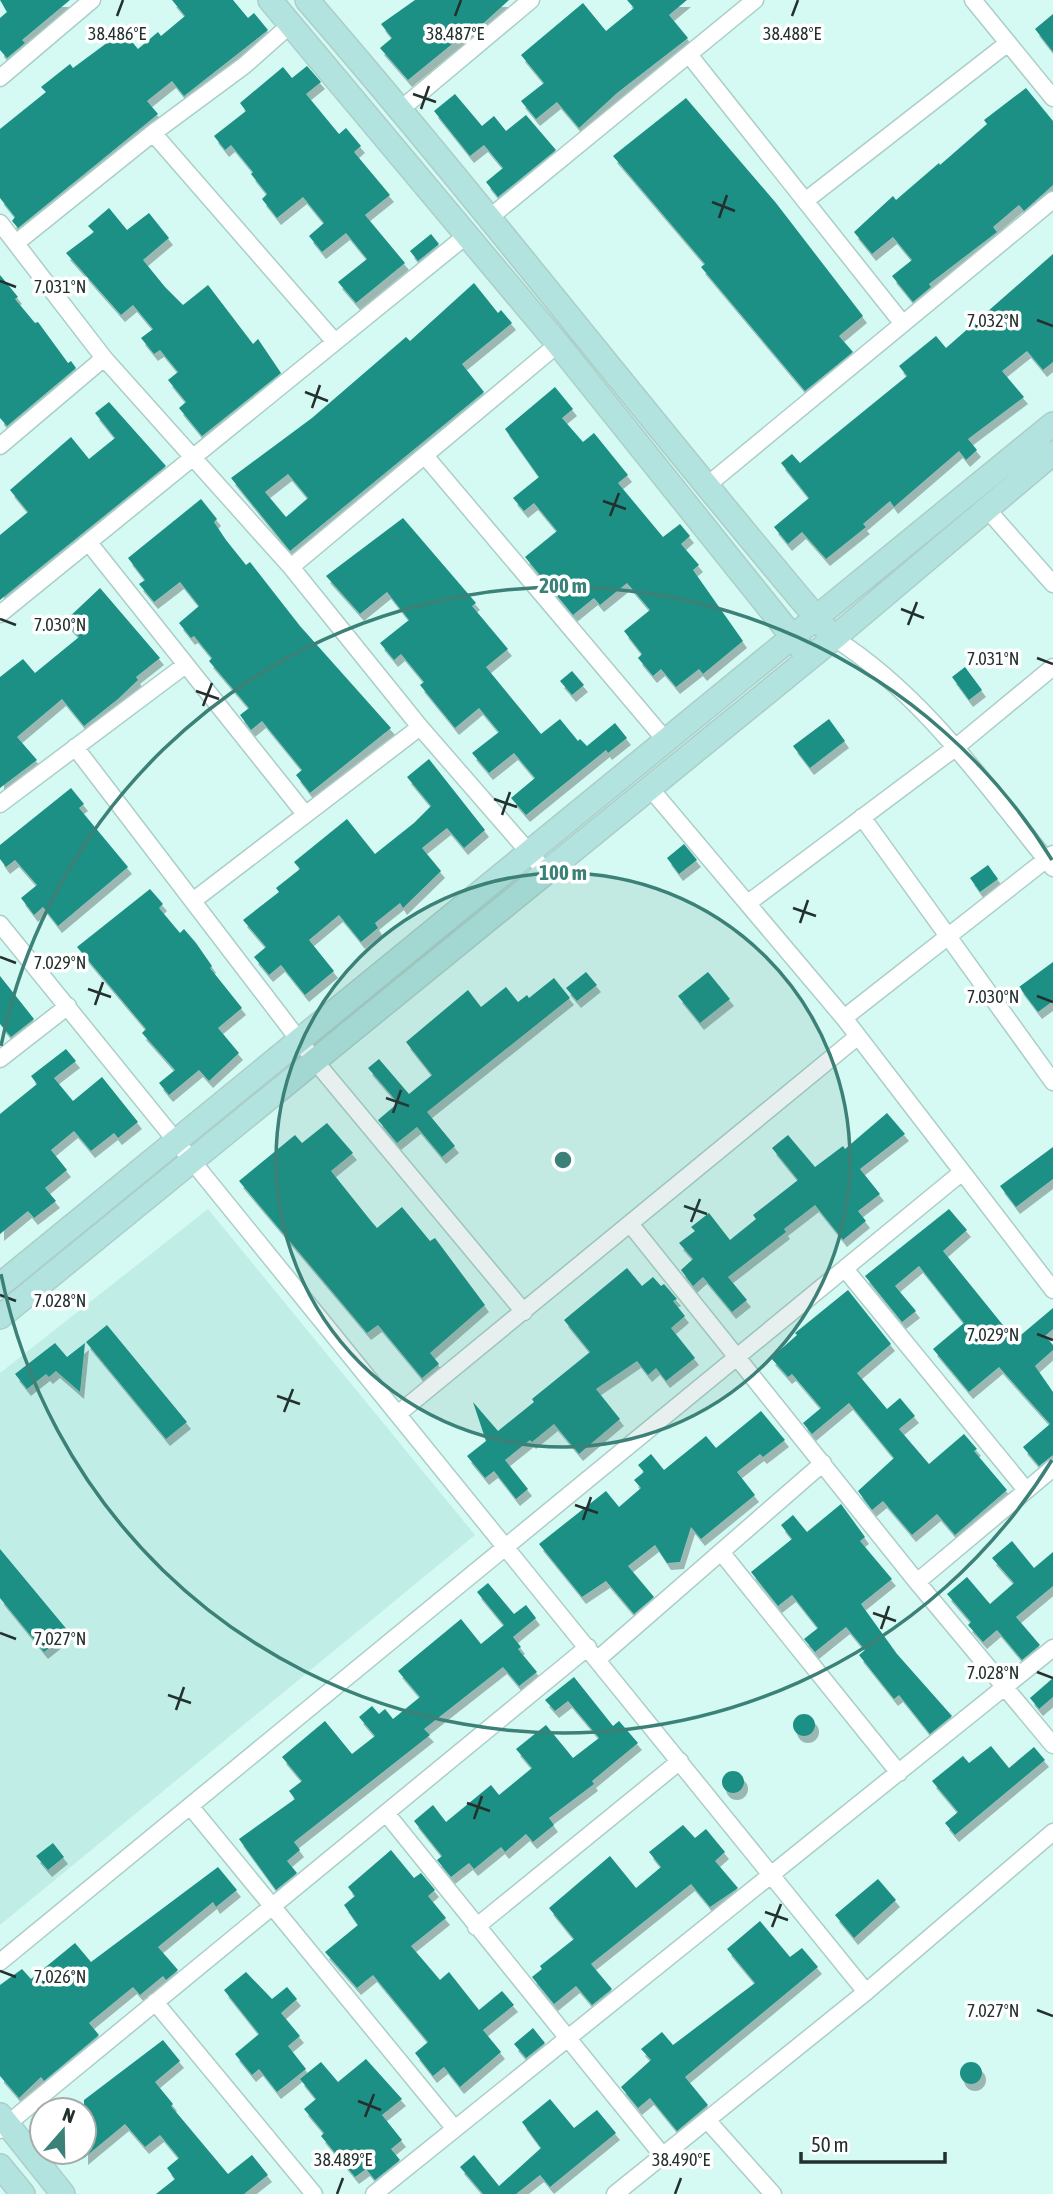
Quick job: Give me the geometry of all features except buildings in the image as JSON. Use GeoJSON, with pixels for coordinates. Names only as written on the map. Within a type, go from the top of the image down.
{"type":"FeatureCollection","features":[{"type":"Feature","properties":{"kind":"street"},"geometry":{"type":"LineString","coordinates":[[0,78],[92,0]]}},
{"type":"Feature","properties":{"kind":"street"},"geometry":{"type":"LineString","coordinates":[[270,0],[558,344],[810,657]]}},
{"type":"Feature","properties":{"kind":"street"},"geometry":{"type":"LineString","coordinates":[[307,0],[401,109],[705,487],[834,638],[870,661],[920,707],[1051,861],[947,936],[844,1018]]}},
{"type":"Feature","properties":{"kind":"street"},"geometry":{"type":"LineString","coordinates":[[401,109],[531,0]]}},
{"type":"Feature","properties":{"kind":"street"},"geometry":{"type":"LineString","coordinates":[[489,218],[690,56],[755,0]]}},
{"type":"Feature","properties":{"kind":"street"},"geometry":{"type":"LineString","coordinates":[[973,0],[1053,97]]}},
{"type":"Feature","properties":{"kind":"street"},"geometry":{"type":"LineString","coordinates":[[16,243],[153,133],[245,65],[290,24]]}},
{"type":"Feature","properties":{"kind":"street"},"geometry":{"type":"LineString","coordinates":[[805,201],[1008,43]]}},
{"type":"Feature","properties":{"kind":"street"},"geometry":{"type":"LineString","coordinates":[[690,56],[903,324]]}},
{"type":"Feature","properties":{"kind":"street"},"geometry":{"type":"LineString","coordinates":[[153,133],[335,342]]}},
{"type":"Feature","properties":{"kind":"street"},"geometry":{"type":"LineString","coordinates":[[705,487],[1053,200]]}},
{"type":"Feature","properties":{"kind":"street"},"geometry":{"type":"LineString","coordinates":[[0,223],[104,358],[291,567],[419,727],[546,872]]}},
{"type":"Feature","properties":{"kind":"street"},"geometry":{"type":"LineString","coordinates":[[0,614],[467,235]]}},
{"type":"Feature","properties":{"kind":"street"},"geometry":{"type":"LineString","coordinates":[[291,567],[426,457],[558,344]]}},
{"type":"Feature","properties":{"kind":"street"},"geometry":{"type":"LineString","coordinates":[[0,446],[104,358]]}},
{"type":"Feature","properties":{"kind":"street"},"geometry":{"type":"LineString","coordinates":[[0,1285],[818,619],[1053,424]]}},
{"type":"Feature","properties":{"kind":"street"},"geometry":{"type":"LineString","coordinates":[[0,1317],[834,638],[1053,453]]}},
{"type":"Feature","properties":{"kind":"street"},"geometry":{"type":"LineString","coordinates":[[426,457],[667,742]]}},
{"type":"Feature","properties":{"kind":"street"},"geometry":{"type":"LineString","coordinates":[[986,508],[1027,559],[1053,584]]}},
{"type":"Feature","properties":{"kind":"street"},"geometry":{"type":"LineString","coordinates":[[89,542],[184,666],[305,814]]}},
{"type":"Feature","properties":{"kind":"street"},"geometry":{"type":"LineString","coordinates":[[0,804],[184,666]]}},
{"type":"Feature","properties":{"kind":"street"},"geometry":{"type":"LineString","coordinates":[[748,903],[955,748],[1053,667]]}},
{"type":"Feature","properties":{"kind":"street"},"geometry":{"type":"LineString","coordinates":[[194,900],[419,727]]}},
{"type":"Feature","properties":{"kind":"street"},"geometry":{"type":"LineString","coordinates":[[75,747],[315,1061],[524,1312]]}},
{"type":"Feature","properties":{"kind":"street"},"geometry":{"type":"LineString","coordinates":[[650,788],[844,1018],[1053,1290]]}},
{"type":"Feature","properties":{"kind":"street"},"geometry":{"type":"LineString","coordinates":[[862,817],[1053,1082]]}},
{"type":"Feature","properties":{"kind":"street"},"geometry":{"type":"LineString","coordinates":[[0,924],[866,1992]]}},
{"type":"Feature","properties":{"kind":"street"},"geometry":{"type":"LineString","coordinates":[[0,1059],[68,1006]]}},
{"type":"Feature","properties":{"kind":"street"},"geometry":{"type":"LineString","coordinates":[[399,1413],[857,1037]]}},
{"type":"Feature","properties":{"kind":"street"},"geometry":{"type":"LineString","coordinates":[[0,1962],[961,1173]]}},
{"type":"Feature","properties":{"kind":"street"},"geometry":{"type":"LineString","coordinates":[[631,1225],[917,1582],[1053,1745]]}},
{"type":"Feature","properties":{"kind":"street"},"geometry":{"type":"LineString","coordinates":[[845,1269],[1026,1490]]}},
{"type":"Feature","properties":{"kind":"street"},"geometry":{"type":"LineString","coordinates":[[62,2194],[2,2123],[386,1813],[721,1552],[823,1463]]}},
{"type":"Feature","properties":{"kind":"street"},"geometry":{"type":"LineString","coordinates":[[917,1582],[1053,1468]]}},
{"type":"Feature","properties":{"kind":"street"},"geometry":{"type":"LineString","coordinates":[[721,1552],[899,1773]]}},
{"type":"Feature","properties":{"kind":"street"},"geometry":{"type":"LineString","coordinates":[[374,2194],[1053,1648]]}},
{"type":"Feature","properties":{"kind":"street"},"geometry":{"type":"LineString","coordinates":[[476,1927],[680,1761]]}},
{"type":"Feature","properties":{"kind":"street"},"geometry":{"type":"LineString","coordinates":[[190,1805],[455,2129]]}},
{"type":"Feature","properties":{"kind":"street"},"geometry":{"type":"LineString","coordinates":[[386,1813],[663,2156]]}},
{"type":"Feature","properties":{"kind":"street"},"geometry":{"type":"LineString","coordinates":[[615,2194],[866,1992],[1053,1832]]}},
{"type":"Feature","properties":{"kind":"street"},"geometry":{"type":"LineString","coordinates":[[155,2002],[314,2194]]}},
{"type":"Feature","properties":{"kind":"street"},"geometry":{"type":"LineString","coordinates":[[707,2120],[773,2194]]}},
{"type":"Feature","properties":{"kind":"street"},"geometry":{"type":"LineString","coordinates":[[0,2166],[23,2194]]}},
{"type":"Feature","properties":{"kind":"shaded area"},"geometry":{"type":"Polygon","coordinates":[[[208,1209],[475,1535],[0,1925],[0,1373],[208,1209]]]}}]}
